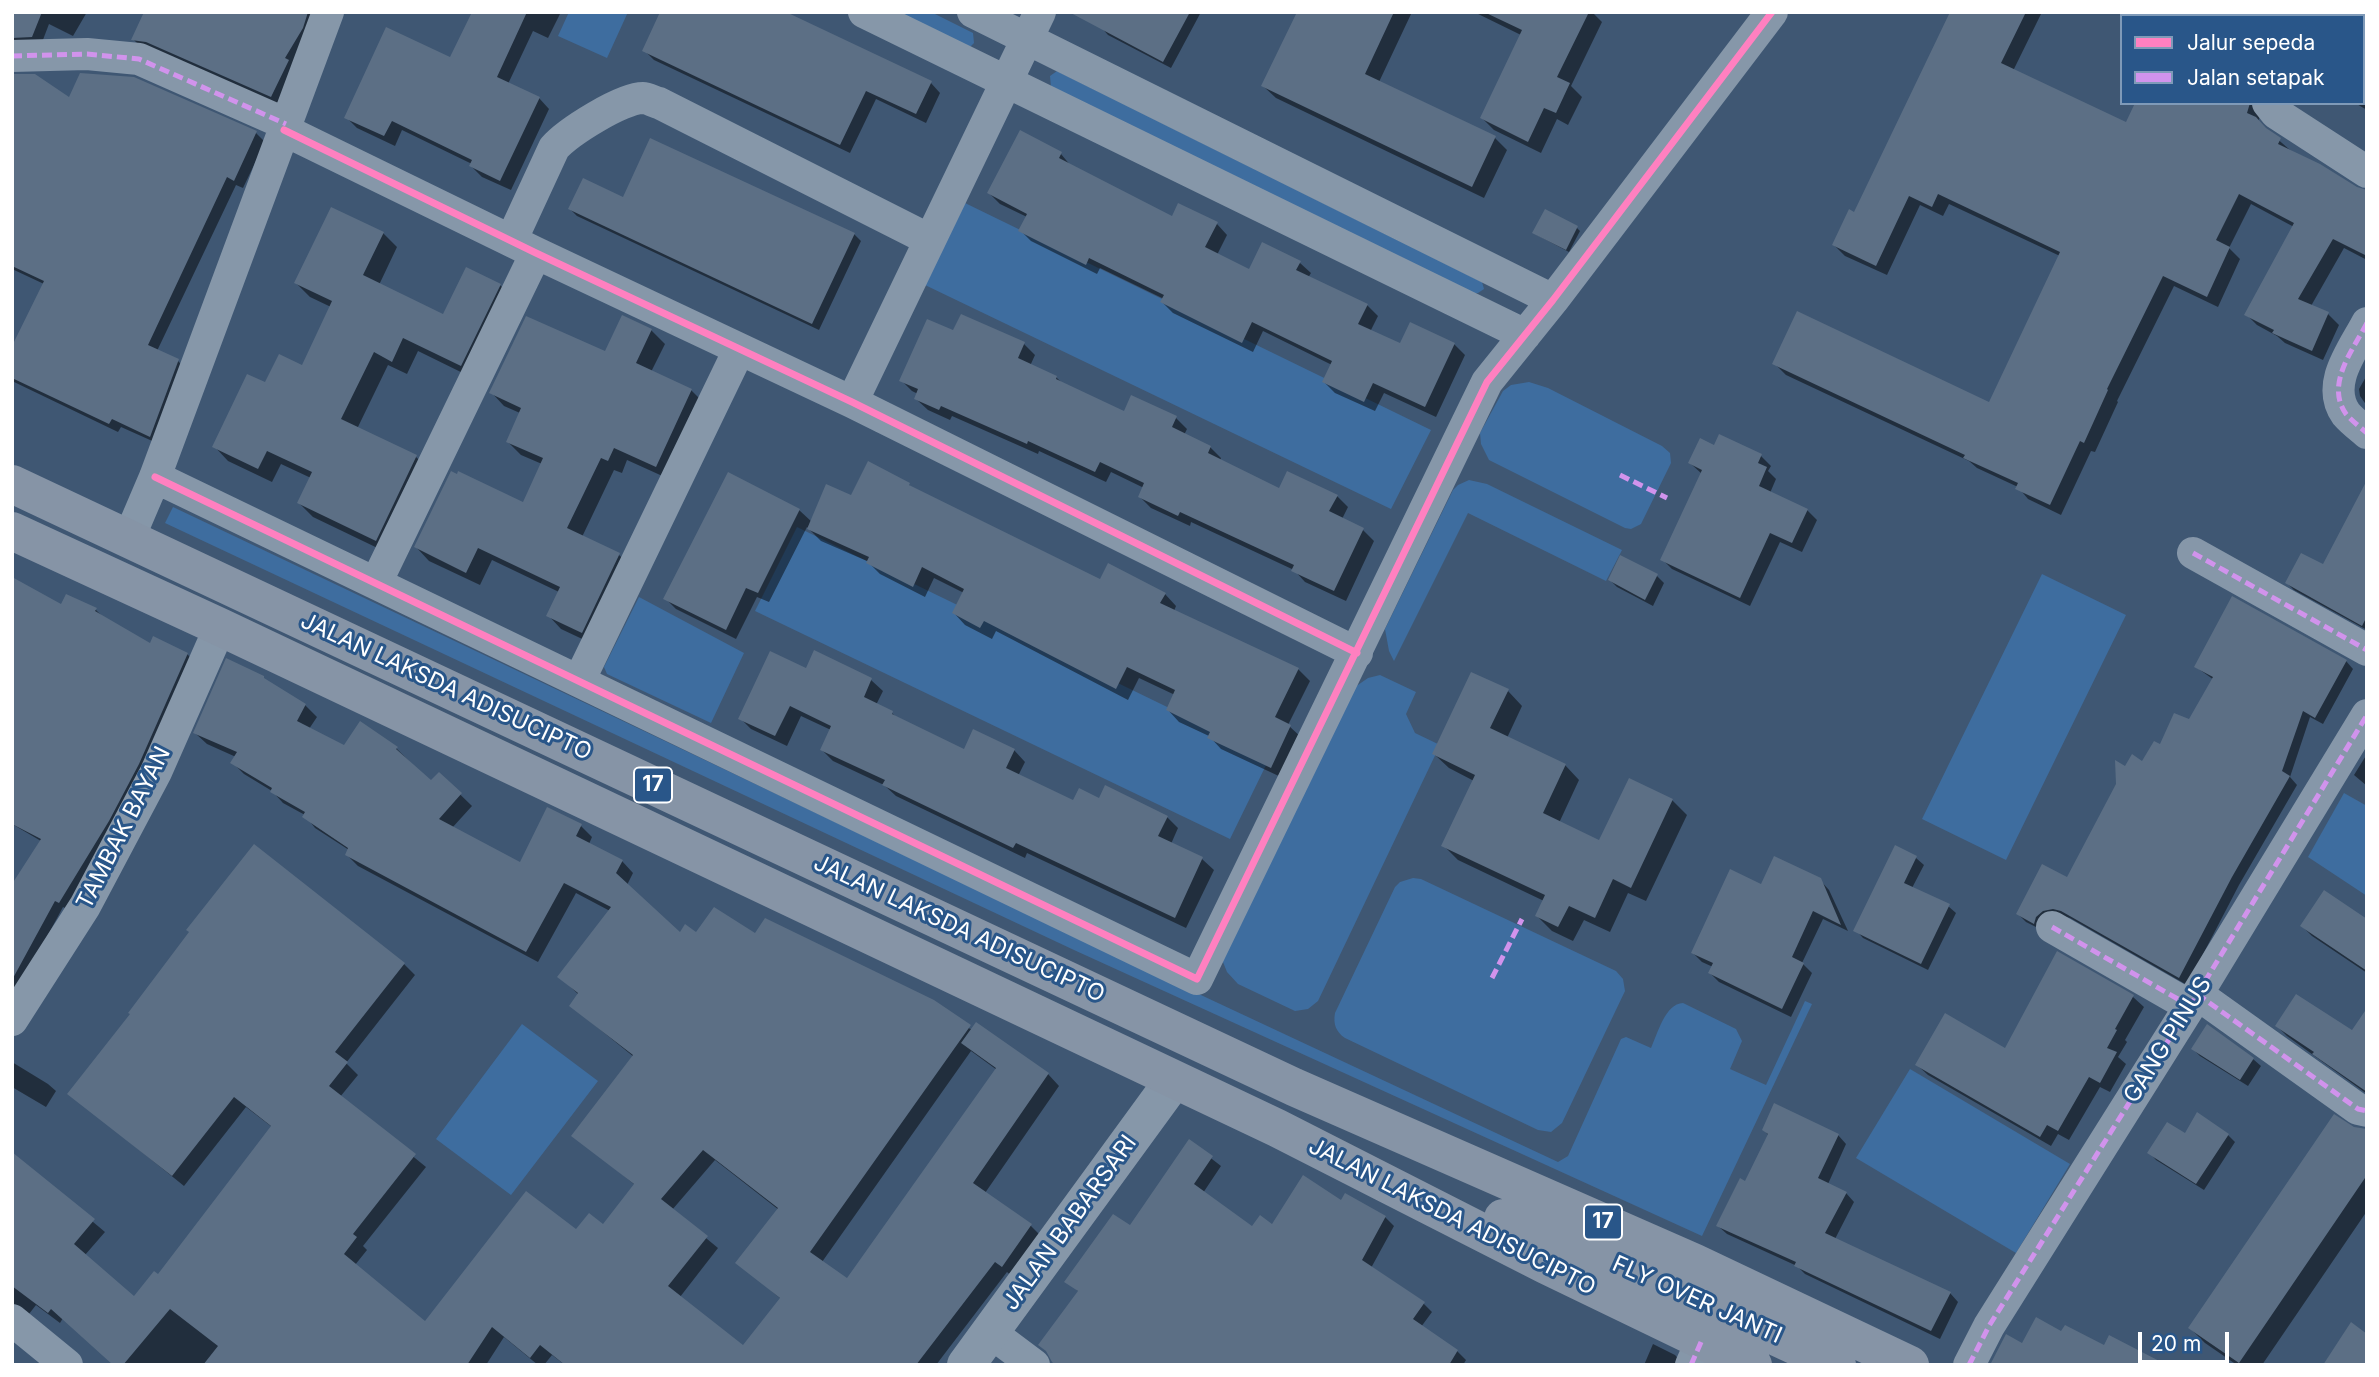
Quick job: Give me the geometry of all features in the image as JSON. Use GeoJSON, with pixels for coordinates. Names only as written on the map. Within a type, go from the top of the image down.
{"type":"FeatureCollection","features":[{"type":"Feature","properties":{"kind":"highway","name":"JALAN LAKSDA ADISUCIPTO"},"geometry":{"type":"LineString","coordinates":[[12,484],[1294,1087],[1695,1263],[1910,1365]]}},
{"type":"Feature","properties":{"kind":"highway","name":"JALAN LAKSDA ADISUCIPTO"},"geometry":{"type":"LineString","coordinates":[[12,531],[1277,1128],[1546,1265],[1697,1353],[1753,1365]]}},
{"type":"Feature","properties":{"kind":"highway","name":"FLY OVER JANTI"},"geometry":{"type":"LineString","coordinates":[[1277,1128],[1632,1269],[1837,1365]]}},
{"type":"Feature","properties":{"kind":"street"},"geometry":{"type":"LineString","coordinates":[[130,538],[328,12]]}},
{"type":"Feature","properties":{"kind":"street"},"geometry":{"type":"LineString","coordinates":[[864,12],[1525,335]]}},
{"type":"Feature","properties":{"kind":"street"},"geometry":{"type":"LineString","coordinates":[[973,12],[1033,25],[1553,300]]}},
{"type":"Feature","properties":{"kind":"street"},"geometry":{"type":"LineString","coordinates":[[155,477],[1196,979],[1487,382],[1553,300],[1772,12]]}},
{"type":"Feature","properties":{"kind":"street"},"geometry":{"type":"LineString","coordinates":[[852,402],[1033,25]]}},
{"type":"Feature","properties":{"kind":"street"},"geometry":{"type":"LineString","coordinates":[[12,56],[88,54],[139,59],[285,127],[524,247],[852,402],[1357,653]]}},
{"type":"Feature","properties":{"kind":"street"},"geometry":{"type":"LineString","coordinates":[[376,583],[524,247],[554,148],[575,129],[629,101],[643,98],[659,103],[930,240]]}},
{"type":"Feature","properties":{"kind":"street"},"geometry":{"type":"LineString","coordinates":[[2270,105],[2276,113],[2367,172]]}},
{"type":"Feature","properties":{"kind":"street"},"geometry":{"type":"LineString","coordinates":[[2367,323],[2339,376],[2338,394],[2346,414],[2367,433]]}},
{"type":"Feature","properties":{"kind":"street"},"geometry":{"type":"LineString","coordinates":[[579,681],[739,350]]}},
{"type":"Feature","properties":{"kind":"street"},"geometry":{"type":"LineString","coordinates":[[2193,553],[2367,650]]}},
{"type":"Feature","properties":{"kind":"street","name":"TAMBAK BAYAN"},"geometry":{"type":"LineString","coordinates":[[12,1020],[85,906],[156,772],[220,627]]}},
{"type":"Feature","properties":{"kind":"street","name":"GANG PINUS"},"geometry":{"type":"LineString","coordinates":[[1969,1365],[1989,1326],[2194,1000],[2367,715]]}},
{"type":"Feature","properties":{"kind":"street"},"geometry":{"type":"LineString","coordinates":[[2052,927],[2194,1000],[2358,1109],[2367,1111]]}},
{"type":"Feature","properties":{"kind":"street","name":"JALAN BABARSARI"},"geometry":{"type":"LineString","coordinates":[[965,1365],[1174,1080]]}},
{"type":"Feature","properties":{"kind":"street"},"geometry":{"type":"LineString","coordinates":[[12,1320],[67,1365]]}},
{"type":"Feature","properties":{"kind":"street"},"geometry":{"type":"LineString","coordinates":[[990,1332],[1034,1365]]}},
{"type":"Feature","properties":{"kind":"shaded area"},"geometry":{"type":"Polygon","coordinates":[[[569,12],[628,12],[607,58],[558,36],[569,12]]]}},
{"type":"Feature","properties":{"kind":"shaded area"},"geometry":{"type":"Polygon","coordinates":[[[895,12],[931,12],[973,33],[974,43],[966,47],[895,12]]]}},
{"type":"Feature","properties":{"kind":"shaded area"},"geometry":{"type":"Polygon","coordinates":[[[1057,71],[1482,282],[1484,289],[1471,293],[1051,87],[1050,76],[1057,71]]]}},
{"type":"Feature","properties":{"kind":"shaded area"},"geometry":{"type":"Polygon","coordinates":[[[965,203],[1431,430],[1391,509],[925,285],[965,203]]]}},
{"type":"Feature","properties":{"kind":"shaded area"},"geometry":{"type":"Polygon","coordinates":[[[1529,382],[1548,388],[1662,446],[1670,453],[1671,463],[1641,524],[1631,529],[1625,528],[1489,460],[1481,444],[1480,433],[1503,391],[1511,385],[1529,382]]]}},
{"type":"Feature","properties":{"kind":"shaded area"},"geometry":{"type":"Polygon","coordinates":[[[1469,480],[1487,484],[1622,550],[1606,581],[1468,513],[1394,661],[1389,651],[1385,629],[1453,490],[1469,480]]]}},
{"type":"Feature","properties":{"kind":"shaded area"},"geometry":{"type":"Polygon","coordinates":[[[173,507],[1079,938],[1558,1162],[1568,1156],[1621,1039],[1626,1037],[1651,1048],[1659,1027],[1671,1008],[1683,1003],[1736,1029],[1742,1041],[1730,1069],[1766,1085],[1805,1001],[1812,1004],[1702,1236],[1074,950],[165,523],[173,507]]]}},
{"type":"Feature","properties":{"kind":"shaded area"},"geometry":{"type":"Polygon","coordinates":[[[797,527],[1270,757],[1230,839],[755,611],[797,527]]]}},
{"type":"Feature","properties":{"kind":"shaded area"},"geometry":{"type":"Polygon","coordinates":[[[2042,574],[2126,615],[2006,860],[1922,819],[2042,574]]]}},
{"type":"Feature","properties":{"kind":"shaded area"},"geometry":{"type":"Polygon","coordinates":[[[639,597],[744,653],[711,723],[607,674],[604,667],[639,597]]]}},
{"type":"Feature","properties":{"kind":"shaded area"},"geometry":{"type":"Polygon","coordinates":[[[1380,675],[1416,692],[1406,714],[1415,733],[1440,745],[1318,1001],[1308,1009],[1295,1011],[1238,984],[1227,972],[1221,957],[1355,687],[1368,678],[1380,675]]]}},
{"type":"Feature","properties":{"kind":"shaded area"},"geometry":{"type":"Polygon","coordinates":[[[2344,793],[2367,806],[2367,896],[2308,857],[2344,793]]]}},
{"type":"Feature","properties":{"kind":"shaded area"},"geometry":{"type":"Polygon","coordinates":[[[1413,878],[1421,879],[1616,971],[1623,979],[1625,991],[1562,1123],[1551,1132],[1538,1130],[1345,1038],[1337,1030],[1335,1013],[1395,887],[1400,882],[1413,878]]]}},
{"type":"Feature","properties":{"kind":"shaded area"},"geometry":{"type":"Polygon","coordinates":[[[522,1024],[598,1081],[511,1195],[436,1139],[522,1024]]]}},
{"type":"Feature","properties":{"kind":"shaded area"},"geometry":{"type":"Polygon","coordinates":[[[1910,1069],[2070,1164],[2016,1253],[1856,1158],[1910,1069]]]}},
{"type":"Feature","properties":{"kind":"building"},"geometry":{"type":"Polygon","coordinates":[[[12,12],[42,12],[32,37],[12,38],[12,12]]]}},
{"type":"Feature","properties":{"kind":"building"},"geometry":{"type":"Polygon","coordinates":[[[144,12],[308,12],[303,28],[285,58],[289,60],[271,97],[146,42],[131,40],[144,12]]]}},
{"type":"Feature","properties":{"kind":"building"},"geometry":{"type":"Polygon","coordinates":[[[472,12],[527,12],[497,77],[540,97],[500,181],[469,166],[472,160],[392,121],[384,136],[344,118],[386,27],[450,57],[472,12]]]}},
{"type":"Feature","properties":{"kind":"building"},"geometry":{"type":"Polygon","coordinates":[[[660,12],[786,12],[932,81],[916,114],[866,91],[840,145],[642,51],[660,12]]]}},
{"type":"Feature","properties":{"kind":"building"},"geometry":{"type":"Polygon","coordinates":[[[1069,12],[1190,12],[1163,62],[1069,12]]]}},
{"type":"Feature","properties":{"kind":"building"},"geometry":{"type":"Polygon","coordinates":[[[1297,12],[1394,12],[1365,74],[1496,136],[1472,187],[1261,86],[1297,12]]]}},
{"type":"Feature","properties":{"kind":"building"},"geometry":{"type":"Polygon","coordinates":[[[1484,12],[1589,12],[1557,77],[1570,83],[1556,113],[1544,108],[1528,142],[1480,118],[1522,30],[1484,12]]]}},
{"type":"Feature","properties":{"kind":"building"},"geometry":{"type":"Polygon","coordinates":[[[1950,12],[2026,12],[2001,63],[2126,122],[2134,105],[2249,105],[2247,113],[2256,117],[2281,138],[2278,144],[2367,190],[2367,256],[2333,239],[2298,299],[2329,312],[2312,351],[2272,333],[2274,330],[2244,315],[2294,223],[2239,194],[2216,240],[2230,247],[2207,297],[2163,276],[2107,389],[2084,443],[2080,441],[2050,505],[2015,489],[2018,483],[1963,458],[1965,455],[1772,364],[1797,311],[1989,402],[2060,252],[1938,194],[1932,207],[1909,196],[1876,266],[1832,245],[1849,209],[1854,212],[1950,12]]]}},
{"type":"Feature","properties":{"kind":"building"},"geometry":{"type":"Polygon","coordinates":[[[80,73],[134,77],[257,131],[234,181],[227,177],[148,345],[179,359],[150,437],[112,419],[109,424],[12,378],[12,346],[44,281],[12,266],[12,74],[35,74],[69,97],[80,73]]]}},
{"type":"Feature","properties":{"kind":"building"},"geometry":{"type":"Polygon","coordinates":[[[1020,130],[1062,152],[1059,158],[1172,216],[1178,203],[1218,222],[1205,247],[1249,269],[1262,242],[1301,261],[1296,270],[1368,304],[1358,324],[1400,343],[1410,322],[1455,343],[1425,407],[1373,383],[1364,402],[1322,382],[1332,361],[1252,322],[1242,343],[1160,302],[1164,295],[1089,258],[1086,265],[1018,231],[1027,214],[987,193],[1020,130]]]}},
{"type":"Feature","properties":{"kind":"building"},"geometry":{"type":"Polygon","coordinates":[[[650,138],[855,233],[812,324],[568,209],[583,178],[623,197],[650,138]]]}},
{"type":"Feature","properties":{"kind":"building"},"geometry":{"type":"Polygon","coordinates":[[[331,207],[384,232],[363,275],[443,314],[466,267],[501,284],[461,366],[403,338],[392,362],[374,352],[341,419],[417,455],[376,541],[297,503],[312,472],[267,451],[258,469],[212,447],[247,374],[265,382],[279,354],[302,365],[332,301],[294,283],[331,207]]]}},
{"type":"Feature","properties":{"kind":"building"},"geometry":{"type":"Polygon","coordinates":[[[1545,209],[1578,226],[1566,250],[1532,233],[1545,209]]]}},
{"type":"Feature","properties":{"kind":"building"},"geometry":{"type":"Polygon","coordinates":[[[961,314],[1025,342],[1018,358],[1057,376],[1056,379],[1124,411],[1131,395],[1177,416],[1172,427],[1211,446],[1208,453],[1279,488],[1287,471],[1338,495],[1329,511],[1364,528],[1334,591],[1291,571],[1294,565],[1180,512],[1178,516],[1138,497],[1144,483],[1100,462],[1095,472],[1028,441],[1027,444],[941,406],[939,410],[914,399],[918,389],[899,381],[927,319],[953,330],[961,314]]]}},
{"type":"Feature","properties":{"kind":"building"},"geometry":{"type":"Polygon","coordinates":[[[622,315],[652,329],[636,363],[692,389],[656,467],[614,448],[608,461],[601,458],[567,528],[620,553],[582,633],[546,616],[560,587],[478,548],[466,573],[414,547],[451,471],[457,474],[458,471],[523,502],[543,458],[506,442],[521,408],[489,393],[526,316],[605,351],[622,315]]]}},
{"type":"Feature","properties":{"kind":"building"},"geometry":{"type":"Polygon","coordinates":[[[1719,434],[1762,454],[1758,463],[1767,467],[1759,486],[1808,509],[1792,543],[1770,533],[1740,598],[1660,560],[1702,470],[1688,463],[1700,438],[1714,445],[1719,434]]]}},
{"type":"Feature","properties":{"kind":"building"},"geometry":{"type":"Polygon","coordinates":[[[868,461],[910,483],[909,485],[1100,579],[1108,563],[1166,593],[1160,603],[1299,668],[1275,717],[1291,725],[1271,768],[1207,738],[1210,732],[1166,710],[1175,690],[1127,667],[1116,689],[984,621],[980,628],[952,613],[964,589],[922,567],[913,587],[866,563],[869,557],[807,529],[826,484],[851,495],[868,461]]]}},
{"type":"Feature","properties":{"kind":"building"},"geometry":{"type":"Polygon","coordinates":[[[728,472],[800,509],[758,593],[746,588],[726,630],[663,599],[728,472]]]}},
{"type":"Feature","properties":{"kind":"building"},"geometry":{"type":"Polygon","coordinates":[[[2367,480],[2367,616],[2362,626],[2285,583],[2301,553],[2323,564],[2367,480]]]}},
{"type":"Feature","properties":{"kind":"building"},"geometry":{"type":"Polygon","coordinates":[[[1620,555],[1658,574],[1645,600],[1608,580],[1620,555]]]}},
{"type":"Feature","properties":{"kind":"building"},"geometry":{"type":"Polygon","coordinates":[[[12,577],[61,604],[66,594],[97,608],[95,611],[150,643],[153,636],[188,653],[139,764],[109,821],[59,903],[55,901],[12,980],[12,884],[41,839],[12,824],[12,577]]]}},
{"type":"Feature","properties":{"kind":"building"},"geometry":{"type":"Polygon","coordinates":[[[2232,596],[2347,660],[2315,718],[2303,711],[2282,771],[2290,776],[2232,877],[2179,978],[2061,911],[2043,911],[2036,917],[2034,924],[2016,914],[2042,864],[2067,877],[2116,784],[2115,760],[2125,766],[2132,754],[2142,761],[2154,741],[2160,744],[2174,713],[2189,719],[2213,677],[2194,667],[2232,596]]]}},
{"type":"Feature","properties":{"kind":"building"},"geometry":{"type":"Polygon","coordinates":[[[814,650],[872,678],[864,697],[893,711],[892,714],[964,749],[973,729],[1015,749],[1006,768],[1073,800],[1079,788],[1099,798],[1105,785],[1168,816],[1158,836],[1203,857],[1175,918],[1016,843],[1013,848],[882,785],[885,780],[820,750],[831,726],[790,706],[775,736],[738,719],[770,651],[806,668],[814,650]]]}},
{"type":"Feature","properties":{"kind":"building"},"geometry":{"type":"Polygon","coordinates":[[[226,658],[264,676],[306,704],[297,721],[344,745],[360,721],[398,747],[396,749],[431,780],[439,772],[462,793],[439,819],[520,862],[547,807],[582,824],[576,836],[623,860],[616,873],[680,932],[685,924],[696,932],[714,907],[755,933],[765,918],[934,1000],[971,1025],[810,1252],[847,1278],[996,1068],[961,1043],[976,1022],[1049,1073],[973,1183],[1032,1224],[1002,1267],[995,1262],[916,1365],[565,1365],[540,1345],[530,1358],[492,1327],[467,1365],[203,1365],[218,1346],[170,1309],[123,1365],[113,1365],[51,1309],[48,1313],[12,1286],[12,1152],[95,1219],[74,1244],[134,1296],[154,1271],[158,1274],[271,1126],[234,1097],[172,1176],[67,1094],[130,1014],[128,1013],[189,932],[186,930],[254,844],[405,963],[335,1052],[348,1062],[329,1086],[416,1154],[353,1234],[357,1237],[344,1254],[425,1321],[526,1191],[576,1229],[589,1213],[603,1224],[634,1184],[571,1136],[633,1055],[569,1006],[578,993],[557,977],[611,907],[564,883],[526,952],[345,855],[348,848],[302,817],[305,812],[270,792],[272,788],[230,763],[237,752],[193,733],[226,658]],[[703,1150],[661,1199],[708,1236],[668,1286],[743,1345],[780,1298],[735,1263],[778,1208],[703,1150]]]}},
{"type":"Feature","properties":{"kind":"building"},"geometry":{"type":"Polygon","coordinates":[[[1471,672],[1509,689],[1490,728],[1566,764],[1543,813],[1599,840],[1629,778],[1673,799],[1631,888],[1613,879],[1595,918],[1569,906],[1558,927],[1535,916],[1545,895],[1441,846],[1475,775],[1432,754],[1471,672]]]}},
{"type":"Feature","properties":{"kind":"building"},"geometry":{"type":"Polygon","coordinates":[[[1895,845],[1917,856],[1904,883],[1950,904],[1921,964],[1853,931],[1895,845]]]}},
{"type":"Feature","properties":{"kind":"building"},"geometry":{"type":"Polygon","coordinates":[[[1774,856],[1821,878],[1841,925],[1813,911],[1792,957],[1804,963],[1782,1009],[1708,973],[1713,963],[1691,953],[1730,869],[1761,884],[1774,856]]]}},
{"type":"Feature","properties":{"kind":"building"},"geometry":{"type":"Polygon","coordinates":[[[2324,890],[2367,919],[2367,971],[2300,926],[2324,890]]]}},
{"type":"Feature","properties":{"kind":"building"},"geometry":{"type":"Polygon","coordinates":[[[2057,951],[2134,995],[2107,1048],[2117,1052],[2100,1083],[2089,1077],[2058,1131],[2047,1125],[2040,1137],[1915,1065],[1945,1013],[2005,1048],[2057,951]]]}},
{"type":"Feature","properties":{"kind":"building"},"geometry":{"type":"Polygon","coordinates":[[[2296,994],[2352,1030],[2367,1008],[2367,1092],[2275,1026],[2296,994]]]}},
{"type":"Feature","properties":{"kind":"building"},"geometry":{"type":"Polygon","coordinates":[[[2207,1024],[2254,1058],[2240,1080],[2191,1049],[2207,1024]]]}},
{"type":"Feature","properties":{"kind":"building"},"geometry":{"type":"Polygon","coordinates":[[[1774,1103],[1839,1134],[1818,1178],[1847,1192],[1825,1233],[1951,1292],[1931,1331],[1794,1266],[1796,1262],[1716,1226],[1740,1178],[1745,1181],[1768,1134],[1762,1130],[1774,1103]]]}},
{"type":"Feature","properties":{"kind":"building"},"geometry":{"type":"Polygon","coordinates":[[[2197,1112],[2229,1134],[2196,1184],[2147,1153],[2167,1122],[2185,1133],[2197,1112]]]}},
{"type":"Feature","properties":{"kind":"building"},"geometry":{"type":"Polygon","coordinates":[[[2334,1114],[2354,1127],[2367,1129],[2367,1175],[2239,1363],[2188,1328],[2334,1114]]]}},
{"type":"Feature","properties":{"kind":"building"},"geometry":{"type":"Polygon","coordinates":[[[1189,1139],[1213,1156],[1194,1184],[1252,1226],[1260,1215],[1272,1224],[1303,1175],[1341,1200],[1345,1193],[1386,1216],[1362,1260],[1425,1302],[1413,1319],[1458,1350],[1449,1365],[1055,1365],[1046,1351],[1038,1345],[1078,1291],[1064,1282],[1113,1214],[1130,1225],[1189,1139]]]}},
{"type":"Feature","properties":{"kind":"building"},"geometry":{"type":"Polygon","coordinates":[[[2036,1317],[2061,1331],[2065,1325],[2104,1345],[2109,1335],[2167,1365],[1990,1365],[2006,1334],[2022,1343],[2036,1317]]]}},
{"type":"Feature","properties":{"kind":"building"},"geometry":{"type":"Polygon","coordinates":[[[2351,1322],[2367,1334],[2367,1365],[2323,1365],[2351,1322]]]}},
{"type":"Feature","properties":{"kind":"marked path"},"geometry":{"type":"LineString","coordinates":[[12,56],[87,54],[139,59],[286,124]]}},
{"type":"Feature","properties":{"kind":"marked path"},"geometry":{"type":"LineString","coordinates":[[2367,323],[2343,367],[2338,391],[2346,414],[2367,433]]}},
{"type":"Feature","properties":{"kind":"marked path"},"geometry":{"type":"LineString","coordinates":[[1620,475],[1667,498]]}},
{"type":"Feature","properties":{"kind":"marked path"},"geometry":{"type":"LineString","coordinates":[[2193,553],[2367,650]]}},
{"type":"Feature","properties":{"kind":"marked path"},"geometry":{"type":"LineString","coordinates":[[1969,1365],[1989,1326],[2190,1006],[2367,715]]}},
{"type":"Feature","properties":{"kind":"marked path"},"geometry":{"type":"LineString","coordinates":[[1492,978],[1522,919]]}},
{"type":"Feature","properties":{"kind":"marked path"},"geometry":{"type":"LineString","coordinates":[[2052,927],[2190,1006]]}},
{"type":"Feature","properties":{"kind":"marked path"},"geometry":{"type":"LineString","coordinates":[[2197,994],[2358,1109],[2367,1111]]}},
{"type":"Feature","properties":{"kind":"marked path"},"geometry":{"type":"LineString","coordinates":[[1691,1365],[1702,1340]]}},
{"type":"Feature","properties":{"kind":"cycle path"},"geometry":{"type":"LineString","coordinates":[[155,477],[1197,979],[1487,382],[1553,300],[1772,12]]}},
{"type":"Feature","properties":{"kind":"cycle path"},"geometry":{"type":"LineString","coordinates":[[284,130],[852,402],[1357,653]]}}]}
